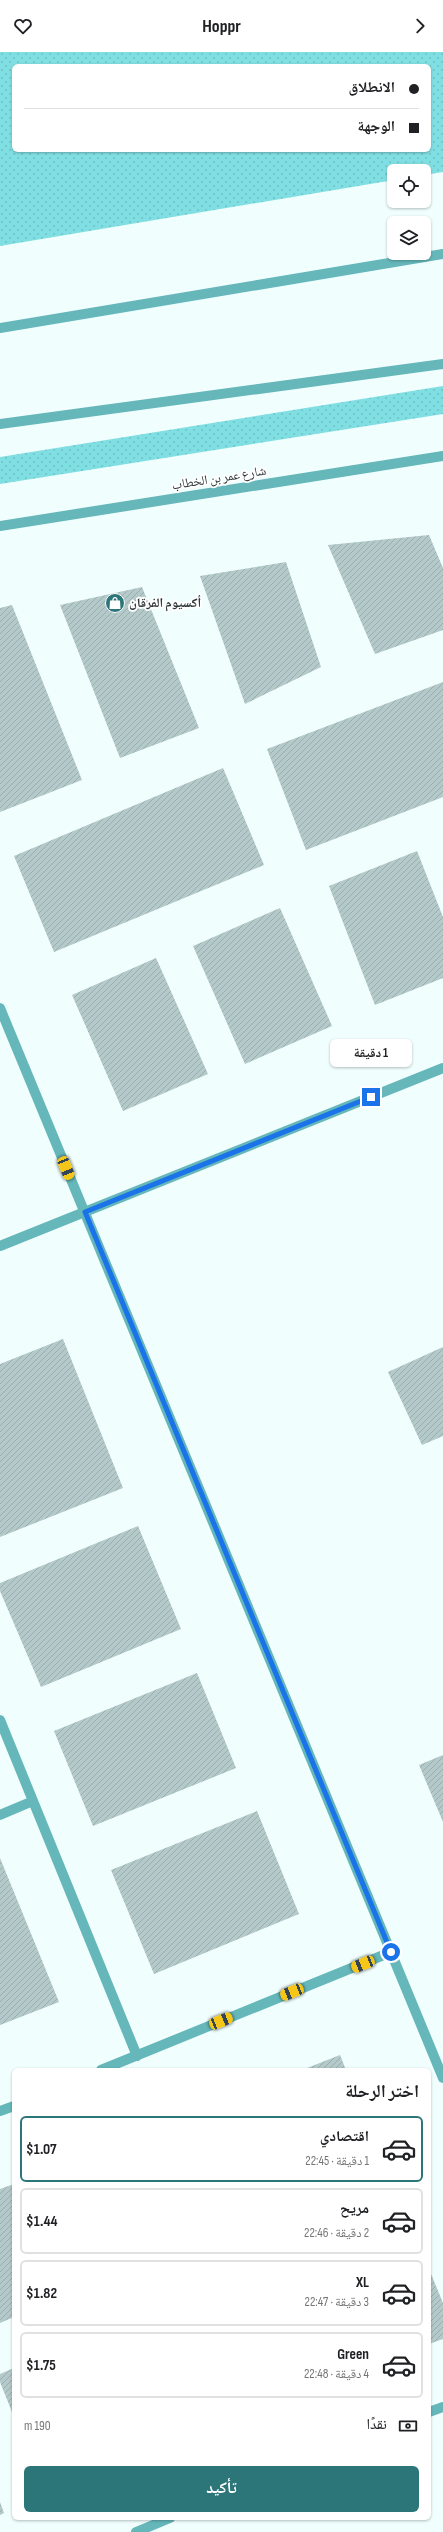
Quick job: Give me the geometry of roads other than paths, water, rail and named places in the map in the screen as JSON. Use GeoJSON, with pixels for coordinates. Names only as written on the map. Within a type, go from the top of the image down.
{"type":"FeatureCollection","features":[{"type":"Feature","properties":{"kind":"street"},"geometry":{"type":"LineString","coordinates":[[0,328],[443,254]]}},
{"type":"Feature","properties":{"kind":"street"},"geometry":{"type":"LineString","coordinates":[[0,424],[443,364]]}},
{"type":"Feature","properties":{"kind":"street","name":"شارع عمر بن الخطاب"},"geometry":{"type":"LineString","coordinates":[[0,526],[443,456]]}},
{"type":"Feature","properties":{"kind":"street"},"geometry":{"type":"LineString","coordinates":[[0,1008],[443,2078]]}},
{"type":"Feature","properties":{"kind":"street"},"geometry":{"type":"LineString","coordinates":[[0,1246],[443,1068]]}},
{"type":"Feature","properties":{"kind":"street"},"geometry":{"type":"LineString","coordinates":[[0,1720],[137,2056]]}},
{"type":"Feature","properties":{"kind":"street"},"geometry":{"type":"LineString","coordinates":[[0,1815],[33,1801]]}},
{"type":"Feature","properties":{"kind":"street"},"geometry":{"type":"LineString","coordinates":[[106,2068],[391,1952]]}},
{"type":"Feature","properties":{"kind":"street"},"geometry":{"type":"LineString","coordinates":[[0,2111],[12,2107]]}},
{"type":"Feature","properties":{"kind":"street"},"geometry":{"type":"LineString","coordinates":[[431,2411],[443,2407]]}},
{"type":"Feature","properties":{"kind":"street"},"geometry":{"type":"LineString","coordinates":[[136,2532],[165,2520]]}},
{"type":"Feature","properties":{"kind":"place","name":"أكسيوم الفرقان"},"geometry":{"type":"Point","coordinates":[115,603]}}]}
